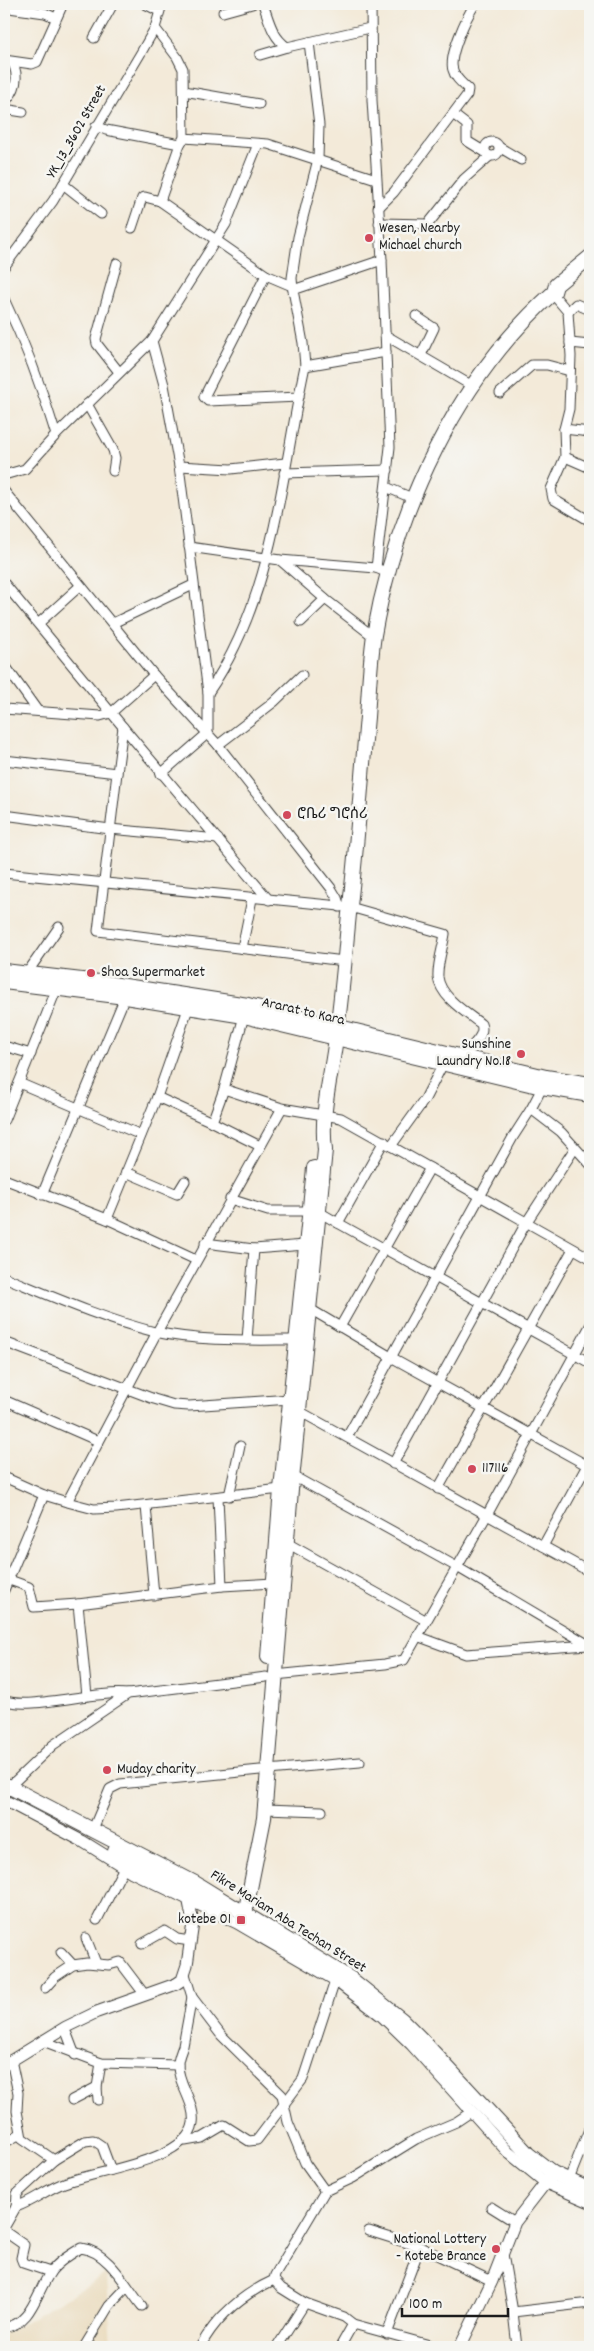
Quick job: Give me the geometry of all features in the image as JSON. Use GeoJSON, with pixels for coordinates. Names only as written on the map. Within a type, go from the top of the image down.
{"type":"FeatureCollection","features":[{"type":"Feature","properties":{"kind":"main road"},"geometry":{"type":"LineString","coordinates":[[271,1676],[273,1583],[305,1245],[325,1150],[324,1114],[337,1031],[344,961],[345,907],[382,571],[412,498],[437,449],[494,356],[553,292],[556,285],[590,257]]}},
{"type":"Feature","properties":{"kind":"main road"},"geometry":{"type":"LineString","coordinates":[[553,292],[561,290],[590,268]]}},
{"type":"Feature","properties":{"kind":"main road","name":"Ararat to Kara"},"geometry":{"type":"LineString","coordinates":[[4,971],[222,1000],[590,1095]]}},
{"type":"Feature","properties":{"kind":"main road","name":"Ararat to Kara"},"geometry":{"type":"LineString","coordinates":[[4,982],[189,1006],[337,1031],[443,1064],[544,1082],[590,1084]]}},
{"type":"Feature","properties":{"kind":"main road"},"geometry":{"type":"LineString","coordinates":[[260,1837],[257,1817],[264,1770],[271,1676],[287,1543],[310,1309],[313,1212]]}},
{"type":"Feature","properties":{"kind":"main road"},"geometry":{"type":"LineString","coordinates":[[6,1788],[177,1888],[213,1904],[240,1912],[260,1837],[265,1809],[264,1770]]}},
{"type":"Feature","properties":{"kind":"main road","name":"Fikre Mariam Aba Techan Street"},"geometry":{"type":"LineString","coordinates":[[6,1788],[93,1829],[195,1883],[337,1975],[402,2020],[549,2178],[590,2190]]}},
{"type":"Feature","properties":{"kind":"street"},"geometry":{"type":"LineString","coordinates":[[8,61],[32,64],[37,62],[63,4]]}},
{"type":"Feature","properties":{"kind":"street"},"geometry":{"type":"LineString","coordinates":[[94,38],[113,4]]}},
{"type":"Feature","properties":{"kind":"street"},"geometry":{"type":"LineString","coordinates":[[145,4],[161,8]]}},
{"type":"Feature","properties":{"kind":"street"},"geometry":{"type":"LineString","coordinates":[[223,12],[252,4]]}},
{"type":"Feature","properties":{"kind":"street"},"geometry":{"type":"LineString","coordinates":[[264,4],[273,31],[281,43],[287,47]]}},
{"type":"Feature","properties":{"kind":"street"},"geometry":{"type":"LineString","coordinates":[[189,547],[280,560],[382,571],[390,447],[382,260],[376,179],[370,28],[371,4]]}},
{"type":"Feature","properties":{"kind":"street"},"geometry":{"type":"LineString","coordinates":[[378,208],[394,192],[454,115],[469,91],[455,75],[452,60],[466,19],[475,4]]}},
{"type":"Feature","properties":{"kind":"street"},"geometry":{"type":"LineString","coordinates":[[9,8],[45,13],[56,18]]}},
{"type":"Feature","properties":{"kind":"street","name":"YK_13_3602 Street"},"geometry":{"type":"LineString","coordinates":[[4,267],[26,239],[63,184],[155,28],[161,8]]}},
{"type":"Feature","properties":{"kind":"street"},"geometry":{"type":"LineString","coordinates":[[155,28],[177,57],[182,69],[184,91],[182,141],[160,201]]}},
{"type":"Feature","properties":{"kind":"street"},"geometry":{"type":"LineString","coordinates":[[260,55],[370,28]]}},
{"type":"Feature","properties":{"kind":"street"},"geometry":{"type":"LineString","coordinates":[[208,692],[230,658],[268,558],[305,366],[303,343],[292,288],[298,237],[318,159],[319,125],[309,42]]}},
{"type":"Feature","properties":{"kind":"street"},"geometry":{"type":"LineString","coordinates":[[4,102],[10,97],[17,81],[8,61]]}},
{"type":"Feature","properties":{"kind":"street"},"geometry":{"type":"LineString","coordinates":[[184,91],[259,104]]}},
{"type":"Feature","properties":{"kind":"street"},"geometry":{"type":"LineString","coordinates":[[4,109],[23,112]]}},
{"type":"Feature","properties":{"kind":"street"},"geometry":{"type":"LineString","coordinates":[[454,115],[467,125],[466,141],[487,154],[498,153],[499,147],[521,160]]}},
{"type":"Feature","properties":{"kind":"street"},"geometry":{"type":"LineString","coordinates":[[96,126],[106,130],[182,141],[268,144],[376,179]]}},
{"type":"Feature","properties":{"kind":"street"},"geometry":{"type":"LineString","coordinates":[[4,475],[25,469],[56,435],[152,341],[226,224],[258,144]]}},
{"type":"Feature","properties":{"kind":"street"},"geometry":{"type":"LineString","coordinates":[[379,223],[428,224],[487,154]]}},
{"type":"Feature","properties":{"kind":"street"},"geometry":{"type":"LineString","coordinates":[[63,184],[101,214]]}},
{"type":"Feature","properties":{"kind":"street"},"geometry":{"type":"LineString","coordinates":[[132,228],[142,198],[145,196],[160,201],[266,274],[292,288],[382,260]]}},
{"type":"Feature","properties":{"kind":"street"},"geometry":{"type":"LineString","coordinates":[[117,263],[96,344],[119,372]]}},
{"type":"Feature","properties":{"kind":"street"},"geometry":{"type":"LineString","coordinates":[[266,274],[204,397],[208,401],[299,397]]}},
{"type":"Feature","properties":{"kind":"street"},"geometry":{"type":"LineString","coordinates":[[553,292],[568,312],[570,372],[569,409],[564,429],[565,457],[551,489],[553,499],[590,520]]}},
{"type":"Feature","properties":{"kind":"street"},"geometry":{"type":"LineString","coordinates":[[4,299],[17,326],[40,386],[56,435]]}},
{"type":"Feature","properties":{"kind":"street"},"geometry":{"type":"LineString","coordinates":[[568,312],[576,304],[590,310]]}},
{"type":"Feature","properties":{"kind":"street"},"geometry":{"type":"LineString","coordinates":[[416,316],[434,328],[421,355]]}},
{"type":"Feature","properties":{"kind":"street"},"geometry":{"type":"LineString","coordinates":[[385,335],[474,387]]}},
{"type":"Feature","properties":{"kind":"street"},"geometry":{"type":"LineString","coordinates":[[152,341],[164,385],[179,466],[208,692],[208,733],[161,774]]}},
{"type":"Feature","properties":{"kind":"street"},"geometry":{"type":"LineString","coordinates":[[570,343],[590,345]]}},
{"type":"Feature","properties":{"kind":"street"},"geometry":{"type":"LineString","coordinates":[[305,366],[386,352]]}},
{"type":"Feature","properties":{"kind":"street"},"geometry":{"type":"LineString","coordinates":[[500,393],[532,365],[547,365],[570,372]]}},
{"type":"Feature","properties":{"kind":"street"},"geometry":{"type":"LineString","coordinates":[[87,404],[113,450],[115,458],[113,471]]}},
{"type":"Feature","properties":{"kind":"street"},"geometry":{"type":"LineString","coordinates":[[564,429],[590,432]]}},
{"type":"Feature","properties":{"kind":"street"},"geometry":{"type":"LineString","coordinates":[[565,457],[590,468]]}},
{"type":"Feature","properties":{"kind":"street"},"geometry":{"type":"LineString","coordinates":[[179,466],[231,469],[285,463]]}},
{"type":"Feature","properties":{"kind":"street"},"geometry":{"type":"LineString","coordinates":[[284,473],[388,470]]}},
{"type":"Feature","properties":{"kind":"street"},"geometry":{"type":"LineString","coordinates":[[386,487],[412,498]]}},
{"type":"Feature","properties":{"kind":"street"},"geometry":{"type":"LineString","coordinates":[[4,491],[154,675],[218,745],[345,907]]}},
{"type":"Feature","properties":{"kind":"street"},"geometry":{"type":"LineString","coordinates":[[280,560],[325,599],[374,637]]}},
{"type":"Feature","properties":{"kind":"street"},"geometry":{"type":"LineString","coordinates":[[4,583],[39,623],[161,774],[269,900]]}},
{"type":"Feature","properties":{"kind":"street"},"geometry":{"type":"LineString","coordinates":[[113,623],[193,585]]}},
{"type":"Feature","properties":{"kind":"street"},"geometry":{"type":"LineString","coordinates":[[39,623],[80,586]]}},
{"type":"Feature","properties":{"kind":"street"},"geometry":{"type":"LineString","coordinates":[[301,622],[325,599]]}},
{"type":"Feature","properties":{"kind":"street"},"geometry":{"type":"LineString","coordinates":[[4,664],[37,710]]}},
{"type":"Feature","properties":{"kind":"street"},"geometry":{"type":"LineString","coordinates":[[4,709],[100,716],[111,714],[154,675]]}},
{"type":"Feature","properties":{"kind":"street"},"geometry":{"type":"LineString","coordinates":[[218,745],[274,702],[302,675]]}},
{"type":"Feature","properties":{"kind":"street"},"geometry":{"type":"LineString","coordinates":[[123,727],[103,882],[98,929],[100,932],[344,961]]}},
{"type":"Feature","properties":{"kind":"street"},"geometry":{"type":"LineString","coordinates":[[4,760],[116,773]]}},
{"type":"Feature","properties":{"kind":"street"},"geometry":{"type":"LineString","coordinates":[[4,815],[110,829],[218,839]]}},
{"type":"Feature","properties":{"kind":"street"},"geometry":{"type":"LineString","coordinates":[[4,873],[345,907],[446,934],[438,978],[445,992],[455,1003],[481,1024],[482,1033],[470,1049]]}},
{"type":"Feature","properties":{"kind":"street"},"geometry":{"type":"LineString","coordinates":[[242,948],[252,899]]}},
{"type":"Feature","properties":{"kind":"street"},"geometry":{"type":"LineString","coordinates":[[27,973],[59,927]]}},
{"type":"Feature","properties":{"kind":"street"},"geometry":{"type":"LineString","coordinates":[[4,1120],[57,988]]}},
{"type":"Feature","properties":{"kind":"street"},"geometry":{"type":"LineString","coordinates":[[42,1195],[125,997]]}},
{"type":"Feature","properties":{"kind":"street"},"geometry":{"type":"LineString","coordinates":[[107,1219],[157,1097],[189,1006]]}},
{"type":"Feature","properties":{"kind":"street"},"geometry":{"type":"LineString","coordinates":[[212,1122],[224,1089],[244,1016]]}},
{"type":"Feature","properties":{"kind":"street"},"geometry":{"type":"LineString","coordinates":[[4,1046],[31,1054]]}},
{"type":"Feature","properties":{"kind":"street"},"geometry":{"type":"LineString","coordinates":[[338,1223],[388,1144],[426,1099],[443,1064]]}},
{"type":"Feature","properties":{"kind":"street"},"geometry":{"type":"LineString","coordinates":[[347,1437],[480,1196],[531,1110],[544,1082]]}},
{"type":"Feature","properties":{"kind":"street"},"geometry":{"type":"LineString","coordinates":[[19,1083],[141,1135]]}},
{"type":"Feature","properties":{"kind":"street"},"geometry":{"type":"LineString","coordinates":[[224,1089],[282,1108],[341,1118],[590,1258]]}},
{"type":"Feature","properties":{"kind":"street"},"geometry":{"type":"LineString","coordinates":[[157,1097],[260,1146]]}},
{"type":"Feature","properties":{"kind":"street"},"geometry":{"type":"LineString","coordinates":[[67,1502],[156,1332],[282,1108]]}},
{"type":"Feature","properties":{"kind":"street"},"geometry":{"type":"LineString","coordinates":[[531,1110],[561,1132],[590,1164]]}},
{"type":"Feature","properties":{"kind":"street"},"geometry":{"type":"LineString","coordinates":[[393,1464],[526,1223],[576,1148]]}},
{"type":"Feature","properties":{"kind":"street"},"geometry":{"type":"LineString","coordinates":[[340,1327],[430,1168]]}},
{"type":"Feature","properties":{"kind":"street"},"geometry":{"type":"LineString","coordinates":[[126,1172],[177,1194],[185,1181]]}},
{"type":"Feature","properties":{"kind":"street"},"geometry":{"type":"LineString","coordinates":[[4,1179],[107,1219],[196,1260]]}},
{"type":"Feature","properties":{"kind":"street"},"geometry":{"type":"LineString","coordinates":[[230,1199],[268,1211],[313,1212],[338,1223],[590,1363]]}},
{"type":"Feature","properties":{"kind":"street"},"geometry":{"type":"LineString","coordinates":[[205,1243],[254,1249],[305,1245]]}},
{"type":"Feature","properties":{"kind":"street"},"geometry":{"type":"LineString","coordinates":[[247,1340],[254,1249]]}},
{"type":"Feature","properties":{"kind":"street"},"geometry":{"type":"LineString","coordinates":[[438,1489],[573,1249]]}},
{"type":"Feature","properties":{"kind":"street"},"geometry":{"type":"LineString","coordinates":[[4,1278],[116,1321],[156,1332],[203,1339],[297,1340]]}},
{"type":"Feature","properties":{"kind":"street"},"geometry":{"type":"LineString","coordinates":[[310,1309],[532,1436],[589,1464],[543,1546]]}},
{"type":"Feature","properties":{"kind":"street"},"geometry":{"type":"LineString","coordinates":[[4,1700],[22,1703],[128,1694],[395,1663],[404,1660],[425,1620],[488,1515],[532,1436],[590,1326]]}},
{"type":"Feature","properties":{"kind":"street"},"geometry":{"type":"LineString","coordinates":[[4,1342],[174,1405],[290,1399]]}},
{"type":"Feature","properties":{"kind":"street"},"geometry":{"type":"LineString","coordinates":[[4,1400],[98,1441]]}},
{"type":"Feature","properties":{"kind":"street"},"geometry":{"type":"LineString","coordinates":[[299,1411],[590,1572]]}},
{"type":"Feature","properties":{"kind":"street"},"geometry":{"type":"LineString","coordinates":[[229,1496],[240,1446]]}},
{"type":"Feature","properties":{"kind":"street"},"geometry":{"type":"LineString","coordinates":[[293,1476],[589,1645]]}},
{"type":"Feature","properties":{"kind":"street"},"geometry":{"type":"LineString","coordinates":[[4,1477],[44,1495],[94,1509],[146,1506],[281,1489]]}},
{"type":"Feature","properties":{"kind":"street"},"geometry":{"type":"LineString","coordinates":[[4,1590],[6,1578],[44,1495]]}},
{"type":"Feature","properties":{"kind":"street"},"geometry":{"type":"LineString","coordinates":[[218,1497],[222,1586]]}},
{"type":"Feature","properties":{"kind":"street"},"geometry":{"type":"LineString","coordinates":[[146,1506],[154,1595]]}},
{"type":"Feature","properties":{"kind":"street"},"geometry":{"type":"LineString","coordinates":[[287,1543],[425,1620]]}},
{"type":"Feature","properties":{"kind":"street"},"geometry":{"type":"LineString","coordinates":[[6,1578],[31,1589],[34,1607],[78,1604],[222,1586],[273,1583]]}},
{"type":"Feature","properties":{"kind":"street"},"geometry":{"type":"LineString","coordinates":[[78,1604],[87,1696]]}},
{"type":"Feature","properties":{"kind":"street"},"geometry":{"type":"LineString","coordinates":[[417,1636],[466,1654],[589,1645]]}},
{"type":"Feature","properties":{"kind":"street"},"geometry":{"type":"LineString","coordinates":[[6,1788],[53,1745],[128,1694]]}},
{"type":"Feature","properties":{"kind":"street"},"geometry":{"type":"LineString","coordinates":[[93,1829],[110,1789],[120,1784],[360,1762]]}},
{"type":"Feature","properties":{"kind":"street"},"geometry":{"type":"LineString","coordinates":[[4,1800],[82,1841],[124,1867],[189,1902],[237,1923],[337,1975],[417,2051],[508,2152],[590,2202]]}},
{"type":"Feature","properties":{"kind":"street"},"geometry":{"type":"LineString","coordinates":[[265,1809],[322,1812]]}},
{"type":"Feature","properties":{"kind":"street"},"geometry":{"type":"LineString","coordinates":[[97,1920],[124,1867]]}},
{"type":"Feature","properties":{"kind":"street"},"geometry":{"type":"LineString","coordinates":[[189,1902],[193,1923],[185,1974],[192,1997],[226,2040],[282,2095],[288,2122],[303,2159],[325,2191]]}},
{"type":"Feature","properties":{"kind":"street"},"geometry":{"type":"LineString","coordinates":[[193,1923],[205,1909]]}},
{"type":"Feature","properties":{"kind":"street"},"geometry":{"type":"LineString","coordinates":[[142,1944],[165,1931],[178,1939],[190,1941]]}},
{"type":"Feature","properties":{"kind":"street"},"geometry":{"type":"LineString","coordinates":[[86,1938],[96,1963]]}},
{"type":"Feature","properties":{"kind":"street"},"geometry":{"type":"LineString","coordinates":[[60,1952],[73,1965]]}},
{"type":"Feature","properties":{"kind":"street"},"geometry":{"type":"LineString","coordinates":[[45,1988],[55,1976],[73,1965],[120,1962],[146,1995]]}},
{"type":"Feature","properties":{"kind":"street"},"geometry":{"type":"LineString","coordinates":[[54,2160],[29,2144],[20,2134],[18,2093],[7,2063],[97,2012],[176,1984],[185,1974]]}},
{"type":"Feature","properties":{"kind":"street"},"geometry":{"type":"LineString","coordinates":[[16,2206],[27,2203],[59,2184],[159,2155],[185,2141],[202,2138],[224,2125],[249,2141],[254,2142],[266,2130],[303,2078],[337,1975]]}},
{"type":"Feature","properties":{"kind":"street"},"geometry":{"type":"LineString","coordinates":[[185,2141],[191,2131],[193,2112],[178,2065],[192,1997]]}},
{"type":"Feature","properties":{"kind":"street"},"geometry":{"type":"LineString","coordinates":[[66,2034],[75,2055]]}},
{"type":"Feature","properties":{"kind":"street"},"geometry":{"type":"LineString","coordinates":[[43,2041],[75,2055],[101,2063],[178,2065]]}},
{"type":"Feature","properties":{"kind":"street"},"geometry":{"type":"LineString","coordinates":[[98,2100],[97,2087],[101,2063]]}},
{"type":"Feature","properties":{"kind":"street"},"geometry":{"type":"LineString","coordinates":[[72,2100],[97,2087]]}},
{"type":"Feature","properties":{"kind":"street"},"geometry":{"type":"LineString","coordinates":[[200,2347],[220,2318],[244,2298],[274,2280],[277,2268],[325,2191],[372,2167],[397,2149],[456,2122],[471,2112]]}},
{"type":"Feature","properties":{"kind":"street"},"geometry":{"type":"LineString","coordinates":[[568,2182],[590,2127]]}},
{"type":"Feature","properties":{"kind":"street"},"geometry":{"type":"LineString","coordinates":[[4,2143],[20,2134]]}},
{"type":"Feature","properties":{"kind":"street"},"geometry":{"type":"LineString","coordinates":[[50,2272],[23,2263],[21,2258],[24,2245],[4,2229],[16,2206],[16,2194],[54,2160],[85,2141],[92,2140],[102,2146],[111,2170]]}},
{"type":"Feature","properties":{"kind":"street"},"geometry":{"type":"LineString","coordinates":[[460,2347],[492,2281],[502,2251],[515,2222],[549,2178]]}},
{"type":"Feature","properties":{"kind":"street"},"geometry":{"type":"LineString","coordinates":[[491,2207],[515,2222]]}},
{"type":"Feature","properties":{"kind":"street"},"geometry":{"type":"LineString","coordinates":[[369,2231],[420,2247],[492,2281]]}},
{"type":"Feature","properties":{"kind":"street"},"geometry":{"type":"LineString","coordinates":[[387,2334],[420,2247]]}},
{"type":"Feature","properties":{"kind":"street"},"geometry":{"type":"LineString","coordinates":[[4,2327],[14,2326],[22,2320],[50,2272],[81,2248],[95,2252],[109,2263],[142,2306]]}},
{"type":"Feature","properties":{"kind":"street"},"geometry":{"type":"LineString","coordinates":[[502,2251],[517,2347]]}},
{"type":"Feature","properties":{"kind":"street"},"geometry":{"type":"LineString","coordinates":[[274,2280],[281,2288],[305,2303],[338,2314],[353,2324],[436,2347]]}},
{"type":"Feature","properties":{"kind":"street"},"geometry":{"type":"LineString","coordinates":[[84,2347],[109,2306],[127,2287]]}},
{"type":"Feature","properties":{"kind":"street"},"geometry":{"type":"LineString","coordinates":[[277,2347],[305,2303]]}},
{"type":"Feature","properties":{"kind":"street"},"geometry":{"type":"LineString","coordinates":[[513,2312],[590,2303]]}},
{"type":"Feature","properties":{"kind":"street"},"geometry":{"type":"LineString","coordinates":[[340,2347],[353,2324]]}},
{"type":"Feature","properties":{"kind":"shaded area"},"geometry":{"type":"Polygon","coordinates":[[[107,2274],[111,2347],[4,2347],[4,2334],[107,2274]]]}},
{"type":"Feature","properties":{"kind":"place","name":"Wesen, Nearby Michael church"},"geometry":{"type":"Point","coordinates":[369,238]}},
{"type":"Feature","properties":{"kind":"place","name":"ሮቤሪ ግሮሰሪ"},"geometry":{"type":"Point","coordinates":[287,815]}},
{"type":"Feature","properties":{"kind":"place","name":"Shoa Supermarket"},"geometry":{"type":"Point","coordinates":[91,973]}},
{"type":"Feature","properties":{"kind":"place","name":"Sunshine Laundry No.18"},"geometry":{"type":"Point","coordinates":[521,1054]}},
{"type":"Feature","properties":{"kind":"place","name":"117116"},"geometry":{"type":"Point","coordinates":[472,1469]}},
{"type":"Feature","properties":{"kind":"place","name":"Muday charity"},"geometry":{"type":"Point","coordinates":[107,1770]}},
{"type":"Feature","properties":{"kind":"place","name":"kotebe 01"},"geometry":{"type":"Point","coordinates":[241,1920]}},
{"type":"Feature","properties":{"kind":"place","name":"National Lottery - Kotebe Brance"},"geometry":{"type":"Point","coordinates":[496,2249]}}]}
